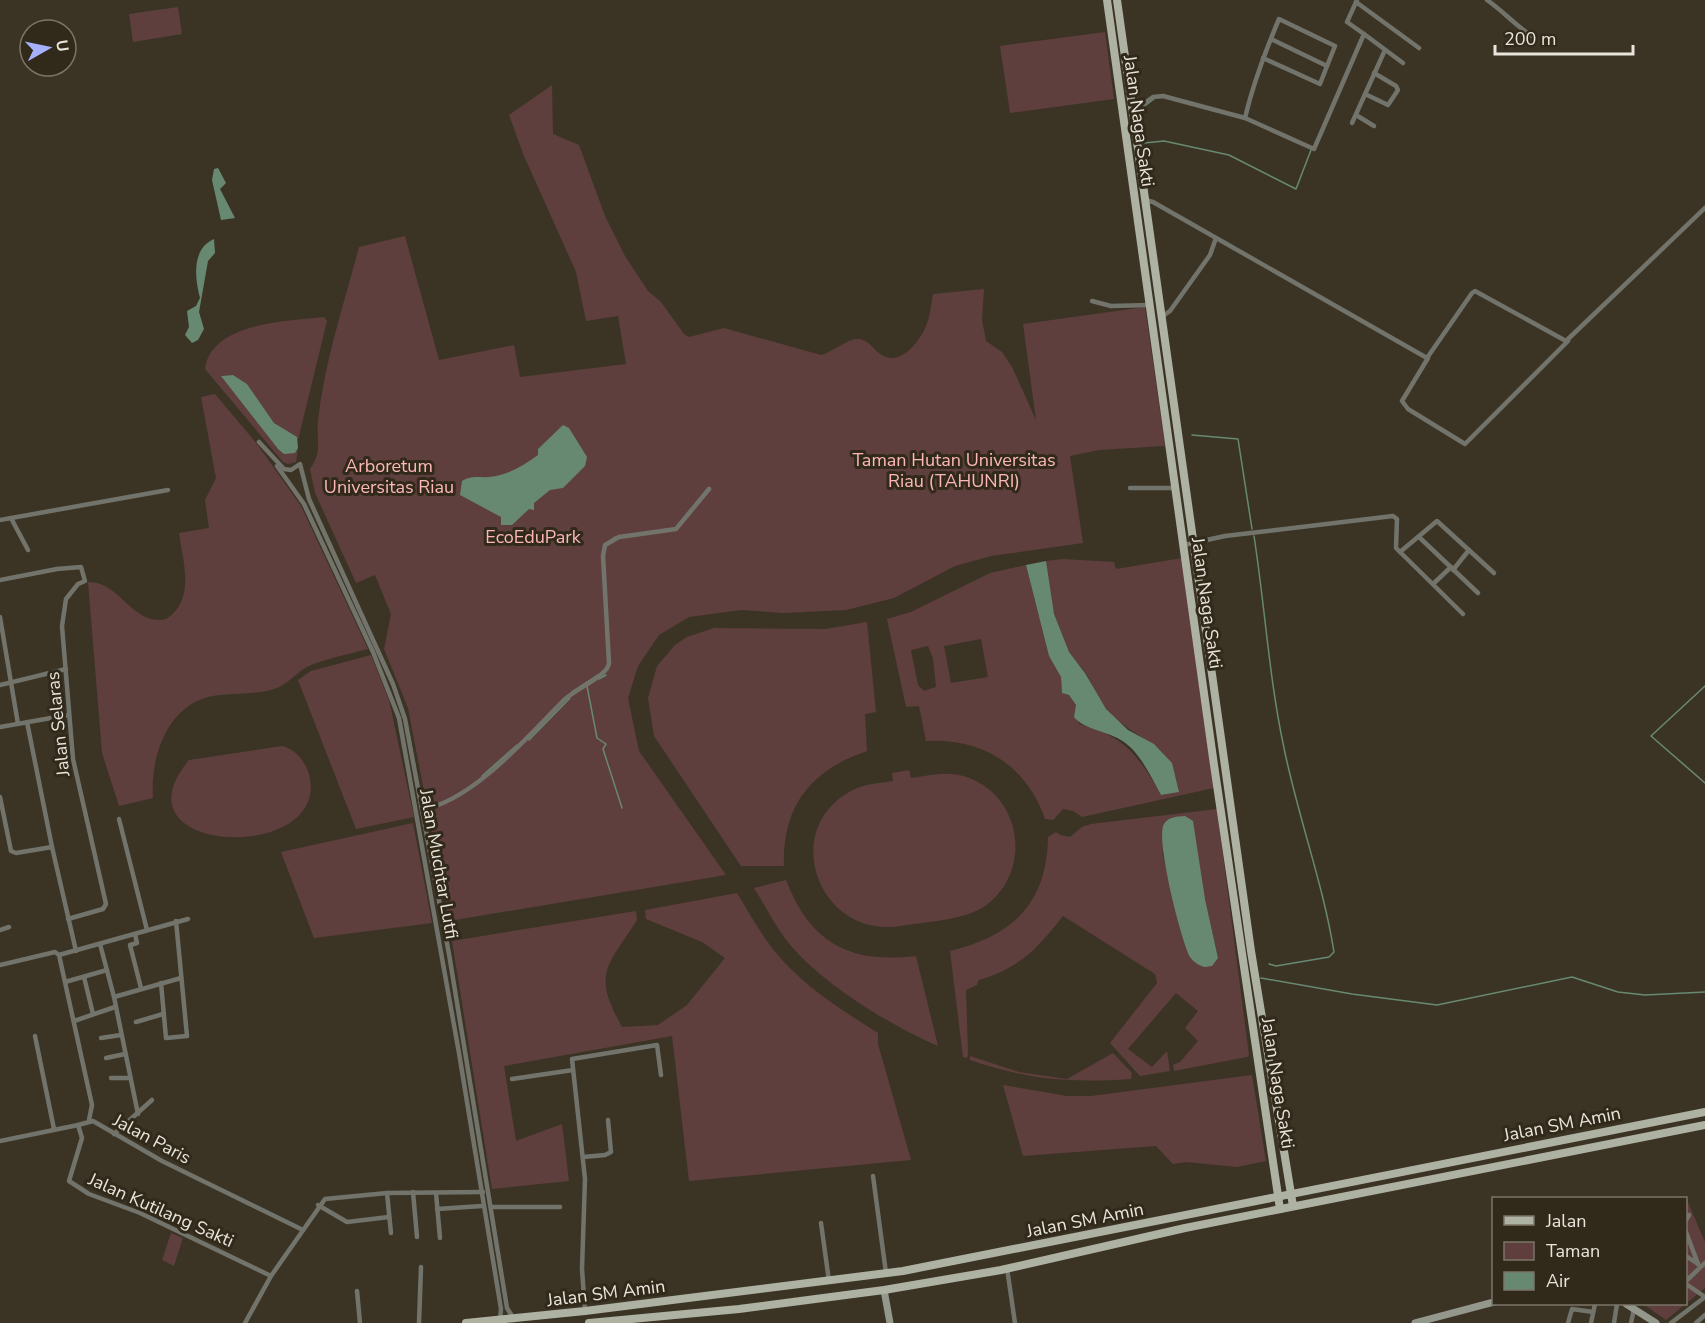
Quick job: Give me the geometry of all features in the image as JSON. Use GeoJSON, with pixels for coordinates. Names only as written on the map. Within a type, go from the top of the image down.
{"type":"FeatureCollection","features":[{"type":"Feature","properties":{"kind":"main road","name":"Jalan Naga Sakti"},"geometry":{"type":"LineString","coordinates":[[1107,0],[1217,787],[1281,1209]]}},
{"type":"Feature","properties":{"kind":"main road","name":"Jalan Naga Sakti"},"geometry":{"type":"LineString","coordinates":[[1117,0],[1251,951],[1293,1206]]}},
{"type":"Feature","properties":{"kind":"main road","name":"Jalan SM Amin"},"geometry":{"type":"LineString","coordinates":[[465,1323],[585,1311],[886,1273],[1705,1112]]}},
{"type":"Feature","properties":{"kind":"main road","name":"Jalan SM Amin"},"geometry":{"type":"LineString","coordinates":[[589,1323],[739,1310],[884,1290],[1004,1269],[1293,1206],[1705,1125]]}},
{"type":"Feature","properties":{"kind":"main road"},"geometry":{"type":"LineString","coordinates":[[1348,1182],[1352,1194]]}},
{"type":"Feature","properties":{"kind":"main road"},"geometry":{"type":"LineString","coordinates":[[997,1253],[1004,1269]]}},
{"type":"Feature","properties":{"kind":"main road"},"geometry":{"type":"LineString","coordinates":[[884,1290],[890,1323]]}},
{"type":"Feature","properties":{"kind":"main road"},"geometry":{"type":"LineString","coordinates":[[1415,1323],[1492,1303]]}},
{"type":"Feature","properties":{"kind":"main road"},"geometry":{"type":"LineString","coordinates":[[1625,1306],[1656,1323]]}},
{"type":"Feature","properties":{"kind":"street"},"geometry":{"type":"LineString","coordinates":[[1487,0],[1503,12],[1507,19],[1533,37]]}},
{"type":"Feature","properties":{"kind":"street"},"geometry":{"type":"LineString","coordinates":[[1403,63],[1347,22],[1357,1],[1419,48]]}},
{"type":"Feature","properties":{"kind":"street"},"geometry":{"type":"LineString","coordinates":[[1245,118],[1263,58],[1279,19],[1335,46],[1320,84],[1263,58]]}},
{"type":"Feature","properties":{"kind":"street"},"geometry":{"type":"LineString","coordinates":[[1133,111],[1153,97],[1163,96],[1245,118],[1314,149],[1364,34]]}},
{"type":"Feature","properties":{"kind":"street"},"geometry":{"type":"LineString","coordinates":[[1271,39],[1328,66]]}},
{"type":"Feature","properties":{"kind":"street"},"geometry":{"type":"LineString","coordinates":[[1352,123],[1385,50]]}},
{"type":"Feature","properties":{"kind":"street"},"geometry":{"type":"LineString","coordinates":[[1365,94],[1388,105],[1398,90],[1396,86],[1374,73]]}},
{"type":"Feature","properties":{"kind":"street"},"geometry":{"type":"LineString","coordinates":[[1356,115],[1374,126]]}},
{"type":"Feature","properties":{"kind":"street"},"geometry":{"type":"LineString","coordinates":[[1145,200],[1428,358]]}},
{"type":"Feature","properties":{"kind":"street"},"geometry":{"type":"LineString","coordinates":[[1568,341],[1564,341],[1475,291],[1428,358],[1402,401],[1408,409],[1465,444],[1705,208]]}},
{"type":"Feature","properties":{"kind":"street"},"geometry":{"type":"LineString","coordinates":[[1163,316],[1170,311],[1210,255],[1216,238]]}},
{"type":"Feature","properties":{"kind":"street"},"geometry":{"type":"LineString","coordinates":[[1092,301],[1111,306],[1150,305]]}},
{"type":"Feature","properties":{"kind":"street","name":"Jalan Muchtar Lutfi"},"geometry":{"type":"LineString","coordinates":[[499,1320],[501,1309],[459,1053],[396,707],[304,504],[259,442],[284,469],[291,470],[300,464],[309,499],[400,702],[422,810],[507,1308],[514,1319]]}},
{"type":"Feature","properties":{"kind":"street"},"geometry":{"type":"LineString","coordinates":[[1130,488],[1176,488]]}},
{"type":"Feature","properties":{"kind":"street"},"geometry":{"type":"LineString","coordinates":[[422,810],[466,789],[518,746],[576,690],[607,670],[609,663],[603,556],[605,545],[619,537],[676,529],[709,489]]}},
{"type":"Feature","properties":{"kind":"street"},"geometry":{"type":"LineString","coordinates":[[0,520],[168,490]]}},
{"type":"Feature","properties":{"kind":"street"},"geometry":{"type":"LineString","coordinates":[[1184,545],[1394,516],[1398,519],[1396,548],[1463,614]]}},
{"type":"Feature","properties":{"kind":"street"},"geometry":{"type":"LineString","coordinates":[[11,518],[28,550]]}},
{"type":"Feature","properties":{"kind":"street"},"geometry":{"type":"LineString","coordinates":[[1400,552],[1437,521],[1494,573]]}},
{"type":"Feature","properties":{"kind":"street"},"geometry":{"type":"LineString","coordinates":[[1419,537],[1478,593]]}},
{"type":"Feature","properties":{"kind":"street"},"geometry":{"type":"LineString","coordinates":[[1433,584],[1469,550]]}},
{"type":"Feature","properties":{"kind":"street","name":"Jalan Selaras"},"geometry":{"type":"LineString","coordinates":[[0,580],[57,568],[81,567],[85,580],[78,584],[66,599],[62,626],[73,759],[104,890],[105,906],[68,919]]}},
{"type":"Feature","properties":{"kind":"street"},"geometry":{"type":"LineString","coordinates":[[0,617],[18,724]]}},
{"type":"Feature","properties":{"kind":"street"},"geometry":{"type":"LineString","coordinates":[[0,685],[66,669]]}},
{"type":"Feature","properties":{"kind":"street"},"geometry":{"type":"LineString","coordinates":[[0,727],[68,715]]}},
{"type":"Feature","properties":{"kind":"street"},"geometry":{"type":"LineString","coordinates":[[27,722],[76,951]]}},
{"type":"Feature","properties":{"kind":"street"},"geometry":{"type":"LineString","coordinates":[[0,797],[7,839],[13,853],[52,847]]}},
{"type":"Feature","properties":{"kind":"street"},"geometry":{"type":"LineString","coordinates":[[119,819],[147,930]]}},
{"type":"Feature","properties":{"kind":"street"},"geometry":{"type":"LineString","coordinates":[[0,839],[7,839]]}},
{"type":"Feature","properties":{"kind":"street"},"geometry":{"type":"LineString","coordinates":[[0,965],[51,951],[59,955],[76,951],[188,919]]}},
{"type":"Feature","properties":{"kind":"street"},"geometry":{"type":"LineString","coordinates":[[160,983],[167,1039],[187,1036],[176,921]]}},
{"type":"Feature","properties":{"kind":"street"},"geometry":{"type":"LineString","coordinates":[[0,930],[9,927]]}},
{"type":"Feature","properties":{"kind":"street"},"geometry":{"type":"LineString","coordinates":[[135,934],[137,942],[130,945],[141,988]]}},
{"type":"Feature","properties":{"kind":"street"},"geometry":{"type":"LineString","coordinates":[[99,944],[114,997],[138,1114]]}},
{"type":"Feature","properties":{"kind":"street"},"geometry":{"type":"LineString","coordinates":[[59,955],[93,1111],[89,1120]]}},
{"type":"Feature","properties":{"kind":"street"},"geometry":{"type":"LineString","coordinates":[[65,982],[107,970]]}},
{"type":"Feature","properties":{"kind":"street"},"geometry":{"type":"LineString","coordinates":[[84,977],[93,1014]]}},
{"type":"Feature","properties":{"kind":"street"},"geometry":{"type":"LineString","coordinates":[[114,997],[181,978]]}},
{"type":"Feature","properties":{"kind":"street"},"geometry":{"type":"LineString","coordinates":[[74,1021],[116,1007]]}},
{"type":"Feature","properties":{"kind":"street"},"geometry":{"type":"LineString","coordinates":[[136,1022],[163,1014]]}},
{"type":"Feature","properties":{"kind":"street"},"geometry":{"type":"LineString","coordinates":[[101,1038],[121,1035]]}},
{"type":"Feature","properties":{"kind":"street"},"geometry":{"type":"LineString","coordinates":[[35,1036],[54,1129]]}},
{"type":"Feature","properties":{"kind":"street"},"geometry":{"type":"LineString","coordinates":[[585,1311],[582,1269],[585,1179],[572,1059],[657,1045],[661,1075]]}},
{"type":"Feature","properties":{"kind":"street"},"geometry":{"type":"LineString","coordinates":[[106,1058],[125,1054]]}},
{"type":"Feature","properties":{"kind":"street"},"geometry":{"type":"LineString","coordinates":[[512,1079],[573,1070]]}},
{"type":"Feature","properties":{"kind":"street"},"geometry":{"type":"LineString","coordinates":[[111,1078],[130,1078]]}},
{"type":"Feature","properties":{"kind":"street"},"geometry":{"type":"LineString","coordinates":[[114,1134],[152,1100]]}},
{"type":"Feature","properties":{"kind":"street","name":"Jalan Paris"},"geometry":{"type":"LineString","coordinates":[[78,1125],[89,1120],[213,1186],[303,1230]]}},
{"type":"Feature","properties":{"kind":"street"},"geometry":{"type":"LineString","coordinates":[[583,1157],[605,1155],[611,1152],[608,1120]]}},
{"type":"Feature","properties":{"kind":"street"},"geometry":{"type":"LineString","coordinates":[[0,1141],[78,1125]]}},
{"type":"Feature","properties":{"kind":"street","name":"Jalan Kutilang Sakti"},"geometry":{"type":"LineString","coordinates":[[78,1125],[81,1138],[69,1181],[89,1194],[140,1213],[272,1276]]}},
{"type":"Feature","properties":{"kind":"street"},"geometry":{"type":"LineString","coordinates":[[873,1176],[886,1273]]}},
{"type":"Feature","properties":{"kind":"street"},"geometry":{"type":"LineString","coordinates":[[245,1323],[318,1205],[330,1197],[413,1192],[489,1192]]}},
{"type":"Feature","properties":{"kind":"street"},"geometry":{"type":"LineString","coordinates":[[413,1192],[417,1237]]}},
{"type":"Feature","properties":{"kind":"street"},"geometry":{"type":"LineString","coordinates":[[387,1193],[391,1233]]}},
{"type":"Feature","properties":{"kind":"street"},"geometry":{"type":"LineString","coordinates":[[436,1193],[440,1238]]}},
{"type":"Feature","properties":{"kind":"street"},"geometry":{"type":"LineString","coordinates":[[318,1205],[347,1222],[389,1217]]}},
{"type":"Feature","properties":{"kind":"street"},"geometry":{"type":"LineString","coordinates":[[437,1209],[483,1206]]}},
{"type":"Feature","properties":{"kind":"street"},"geometry":{"type":"LineString","coordinates":[[491,1207],[560,1207]]}},
{"type":"Feature","properties":{"kind":"street"},"geometry":{"type":"LineString","coordinates":[[821,1223],[829,1281]]}},
{"type":"Feature","properties":{"kind":"street"},"geometry":{"type":"LineString","coordinates":[[1687,1234],[1701,1264]]}},
{"type":"Feature","properties":{"kind":"street"},"geometry":{"type":"LineString","coordinates":[[1687,1257],[1701,1264]]}},
{"type":"Feature","properties":{"kind":"street"},"geometry":{"type":"LineString","coordinates":[[1687,1281],[1701,1264]]}},
{"type":"Feature","properties":{"kind":"street"},"geometry":{"type":"LineString","coordinates":[[419,1323],[421,1267]]}},
{"type":"Feature","properties":{"kind":"street"},"geometry":{"type":"LineString","coordinates":[[1004,1269],[1015,1323]]}},
{"type":"Feature","properties":{"kind":"street"},"geometry":{"type":"LineString","coordinates":[[1671,1323],[1705,1297],[1687,1283]]}},
{"type":"Feature","properties":{"kind":"street"},"geometry":{"type":"LineString","coordinates":[[357,1291],[360,1323]]}},
{"type":"Feature","properties":{"kind":"street"},"geometry":{"type":"LineString","coordinates":[[1591,1323],[1595,1305]]}},
{"type":"Feature","properties":{"kind":"street"},"geometry":{"type":"LineString","coordinates":[[1614,1323],[1617,1305]]}},
{"type":"Feature","properties":{"kind":"street"},"geometry":{"type":"LineString","coordinates":[[1686,1305],[1690,1308]]}},
{"type":"Feature","properties":{"kind":"street"},"geometry":{"type":"LineString","coordinates":[[1568,1323],[1572,1309],[1593,1312]]}},
{"type":"Feature","properties":{"kind":"street"},"geometry":{"type":"LineString","coordinates":[[1631,1323],[1637,1312],[1651,1323]]}},
{"type":"Feature","properties":{"kind":"street"},"geometry":{"type":"LineString","coordinates":[[1696,1323],[1705,1315]]}},
{"type":"Feature","properties":{"kind":"green space"},"geometry":{"type":"Polygon","coordinates":[[[178,7],[182,34],[133,42],[129,14],[178,7]]]}},
{"type":"Feature","properties":{"kind":"green space"},"geometry":{"type":"Polygon","coordinates":[[[1105,32],[1114,99],[1010,113],[1000,46],[1105,32]]]}},
{"type":"Feature","properties":{"kind":"green space","name":"EcoEduPark"},"geometry":{"type":"Polygon","coordinates":[[[552,85],[553,134],[579,145],[605,216],[625,256],[648,291],[661,302],[684,334],[689,337],[724,328],[821,355],[859,339],[886,357],[899,357],[905,354],[920,338],[927,322],[933,294],[984,289],[982,320],[986,341],[1002,352],[1012,367],[1036,420],[1023,324],[1145,307],[1165,446],[1099,450],[1070,456],[1083,543],[991,556],[955,566],[894,598],[846,610],[784,613],[741,610],[689,617],[659,635],[638,666],[628,698],[639,751],[726,875],[449,921],[408,708],[384,649],[391,614],[375,575],[356,583],[315,493],[310,469],[318,451],[318,421],[330,355],[359,247],[405,236],[439,360],[514,345],[520,377],[626,364],[618,316],[586,321],[576,272],[524,156],[509,115],[552,85]]]}},
{"type":"Feature","properties":{"kind":"green space"},"geometry":{"type":"Polygon","coordinates":[[[324,317],[327,321],[298,440],[274,423],[247,384],[233,375],[222,376],[278,449],[295,453],[298,448],[296,462],[288,464],[283,462],[205,369],[210,353],[221,342],[236,333],[273,323],[324,317]]]}},
{"type":"Feature","properties":{"kind":"green space"},"geometry":{"type":"Polygon","coordinates":[[[215,394],[257,444],[301,506],[368,649],[311,665],[277,688],[208,697],[193,703],[181,712],[164,737],[154,767],[153,798],[119,806],[102,753],[88,582],[99,583],[109,588],[135,610],[154,620],[166,619],[175,611],[181,602],[185,580],[179,533],[209,528],[205,500],[216,478],[201,397],[215,394]]]}},
{"type":"Feature","properties":{"kind":"green space"},"geometry":{"type":"Polygon","coordinates":[[[1182,558],[1214,788],[1082,817],[1073,811],[1063,809],[1053,820],[1045,819],[1027,784],[1000,759],[966,744],[926,741],[919,706],[906,707],[887,619],[911,612],[990,573],[1026,565],[1049,656],[1061,677],[1062,693],[1069,695],[1076,705],[1079,724],[1108,735],[1129,749],[1161,795],[1178,792],[1175,775],[1162,752],[1119,721],[1098,698],[1087,675],[1064,644],[1056,621],[1050,597],[1046,561],[1063,559],[1114,562],[1116,569],[1182,558]],[[981,639],[944,646],[951,683],[988,677],[981,639]],[[928,646],[911,650],[918,685],[924,691],[936,687],[933,658],[928,646]]]}},
{"type":"Feature","properties":{"kind":"green space"},"geometry":{"type":"Polygon","coordinates":[[[867,622],[876,712],[865,714],[867,751],[830,769],[804,793],[788,825],[784,866],[741,866],[654,736],[648,698],[657,666],[675,645],[687,637],[714,628],[825,629],[867,622]]]}},
{"type":"Feature","properties":{"kind":"green space"},"geometry":{"type":"Polygon","coordinates":[[[371,655],[389,700],[414,817],[356,829],[298,680],[311,671],[371,655]]]}},
{"type":"Feature","properties":{"kind":"green space"},"geometry":{"type":"Polygon","coordinates":[[[282,746],[299,756],[309,774],[307,803],[289,823],[260,835],[228,837],[198,831],[177,816],[172,792],[189,760],[282,746]]]}},
{"type":"Feature","properties":{"kind":"green space"},"geometry":{"type":"Polygon","coordinates":[[[909,770],[911,778],[955,774],[969,778],[987,788],[1001,802],[1010,819],[1015,837],[1015,856],[1010,875],[1000,892],[976,911],[955,918],[901,926],[872,925],[848,916],[830,899],[818,877],[813,853],[817,829],[830,807],[853,790],[867,785],[893,781],[892,773],[909,770]]]}},
{"type":"Feature","properties":{"kind":"green space"},"geometry":{"type":"Polygon","coordinates":[[[1217,809],[1249,1055],[1247,1057],[1174,1071],[1173,1065],[1180,1062],[1198,1041],[1185,1028],[1198,1011],[1176,993],[1128,1049],[1152,1067],[1167,1051],[1170,1071],[1140,1076],[1110,1043],[1157,983],[1155,974],[1063,916],[1045,938],[1017,963],[979,980],[977,985],[966,990],[968,1054],[967,1058],[963,1057],[950,951],[972,945],[991,936],[1022,914],[1033,899],[1041,881],[1048,837],[1056,832],[1070,837],[1082,827],[1217,809]],[[1162,851],[1176,911],[1191,958],[1218,958],[1205,899],[1162,851]]]}},
{"type":"Feature","properties":{"kind":"green space"},"geometry":{"type":"Polygon","coordinates":[[[413,823],[432,923],[314,938],[281,852],[413,823]]]}},
{"type":"Feature","properties":{"kind":"green space"},"geometry":{"type":"Polygon","coordinates":[[[786,880],[807,920],[835,945],[871,956],[892,958],[916,956],[938,1046],[860,1004],[806,962],[792,947],[754,888],[786,880]]]}},
{"type":"Feature","properties":{"kind":"green space"},"geometry":{"type":"Polygon","coordinates":[[[737,893],[771,946],[794,973],[829,1001],[878,1033],[878,1044],[911,1160],[689,1181],[672,1036],[504,1066],[516,1141],[562,1124],[569,1181],[492,1189],[452,941],[636,911],[637,920],[611,960],[607,971],[607,994],[622,1027],[658,1025],[687,1005],[725,958],[702,942],[646,919],[645,910],[737,893]]]}},
{"type":"Feature","properties":{"kind":"green space"},"geometry":{"type":"Polygon","coordinates":[[[1113,1053],[1132,1073],[1131,1079],[1088,1081],[1049,1079],[1011,1072],[970,1060],[970,1056],[1019,1072],[1067,1079],[1113,1053]]]}},
{"type":"Feature","properties":{"kind":"green space"},"geometry":{"type":"Polygon","coordinates":[[[1252,1075],[1266,1161],[1237,1167],[1186,1162],[1173,1164],[1156,1146],[1023,1156],[1003,1085],[1067,1096],[1091,1096],[1252,1075]]]}},
{"type":"Feature","properties":{"kind":"green space"},"geometry":{"type":"Polygon","coordinates":[[[1687,1200],[1705,1242],[1705,1288],[1687,1303],[1687,1200]]]}},
{"type":"Feature","properties":{"kind":"green space"},"geometry":{"type":"Polygon","coordinates":[[[171,1233],[183,1238],[174,1266],[162,1260],[171,1233]]]}},
{"type":"Feature","properties":{"kind":"green space"},"geometry":{"type":"Polygon","coordinates":[[[1644,1305],[1685,1305],[1666,1320],[1644,1305]]]}},
{"type":"Feature","properties":{"kind":"water"},"geometry":{"type":"Polygon","coordinates":[[[218,168],[226,183],[220,189],[235,218],[221,220],[212,180],[214,169],[218,168]]]}},
{"type":"Feature","properties":{"kind":"water"},"geometry":{"type":"Polygon","coordinates":[[[214,239],[215,253],[208,261],[199,312],[204,329],[198,340],[192,343],[185,335],[189,327],[187,311],[196,306],[200,298],[196,265],[201,250],[214,239]]]}},
{"type":"Feature","properties":{"kind":"water"},"geometry":{"type":"Polygon","coordinates":[[[233,375],[247,384],[274,423],[297,437],[298,448],[295,453],[284,454],[278,449],[221,376],[233,375]]]}},
{"type":"Feature","properties":{"kind":"water"},"geometry":{"type":"Polygon","coordinates":[[[563,425],[569,428],[587,457],[585,466],[563,488],[550,490],[534,503],[534,510],[529,509],[512,525],[501,525],[501,517],[460,495],[462,481],[472,477],[503,474],[538,455],[538,449],[563,425]]]}},
{"type":"Feature","properties":{"kind":"water"},"geometry":{"type":"Polygon","coordinates":[[[1046,561],[1054,614],[1069,652],[1085,673],[1106,709],[1128,730],[1154,744],[1172,763],[1179,792],[1161,795],[1145,766],[1130,747],[1118,738],[1084,725],[1074,717],[1076,705],[1069,695],[1062,693],[1061,677],[1049,656],[1026,565],[1046,561]]]}},
{"type":"Feature","properties":{"kind":"water"},"geometry":{"type":"Polygon","coordinates":[[[1185,816],[1193,821],[1205,899],[1218,958],[1212,966],[1201,966],[1190,957],[1175,911],[1166,868],[1162,833],[1164,824],[1171,818],[1185,816]]]}},
{"type":"Feature","properties":{"kind":"waterway"},"geometry":{"type":"LineString","coordinates":[[1138,111],[1154,99]]}},
{"type":"Feature","properties":{"kind":"waterway"},"geometry":{"type":"LineString","coordinates":[[1144,143],[1164,141],[1229,155],[1296,189],[1311,150]]}},
{"type":"Feature","properties":{"kind":"waterway"},"geometry":{"type":"LineString","coordinates":[[1192,435],[1238,439],[1252,529]]}},
{"type":"Feature","properties":{"kind":"waterway"},"geometry":{"type":"LineString","coordinates":[[1254,536],[1279,722],[1290,774],[1324,901],[1334,952],[1329,957],[1276,966],[1269,964]]}},
{"type":"Feature","properties":{"kind":"waterway"},"geometry":{"type":"LineString","coordinates":[[605,544],[615,537]]}},
{"type":"Feature","properties":{"kind":"waterway"},"geometry":{"type":"LineString","coordinates":[[572,692],[598,675]]}},
{"type":"Feature","properties":{"kind":"waterway"},"geometry":{"type":"LineString","coordinates":[[599,679],[606,675]]}},
{"type":"Feature","properties":{"kind":"waterway"},"geometry":{"type":"LineString","coordinates":[[587,686],[597,738],[606,744],[603,749],[622,808]]}},
{"type":"Feature","properties":{"kind":"waterway"},"geometry":{"type":"LineString","coordinates":[[1705,686],[1651,736],[1705,783]]}},
{"type":"Feature","properties":{"kind":"waterway"},"geometry":{"type":"LineString","coordinates":[[529,740],[570,698]]}},
{"type":"Feature","properties":{"kind":"waterway"},"geometry":{"type":"LineString","coordinates":[[482,776],[517,745]]}},
{"type":"Feature","properties":{"kind":"waterway"},"geometry":{"type":"LineString","coordinates":[[1261,978],[1352,994],[1437,1005],[1572,977],[1618,992],[1645,995],[1705,992]]}},
{"type":"Feature","properties":{"kind":"park label","name":"Taman Hutan Universitas Riau (TAHUNRI)"},"geometry":{"type":"Point","coordinates":[954,470]}},
{"type":"Feature","properties":{"kind":"park label","name":"Arboretum Universitas Riau"},"geometry":{"type":"Point","coordinates":[389,476]}}]}
